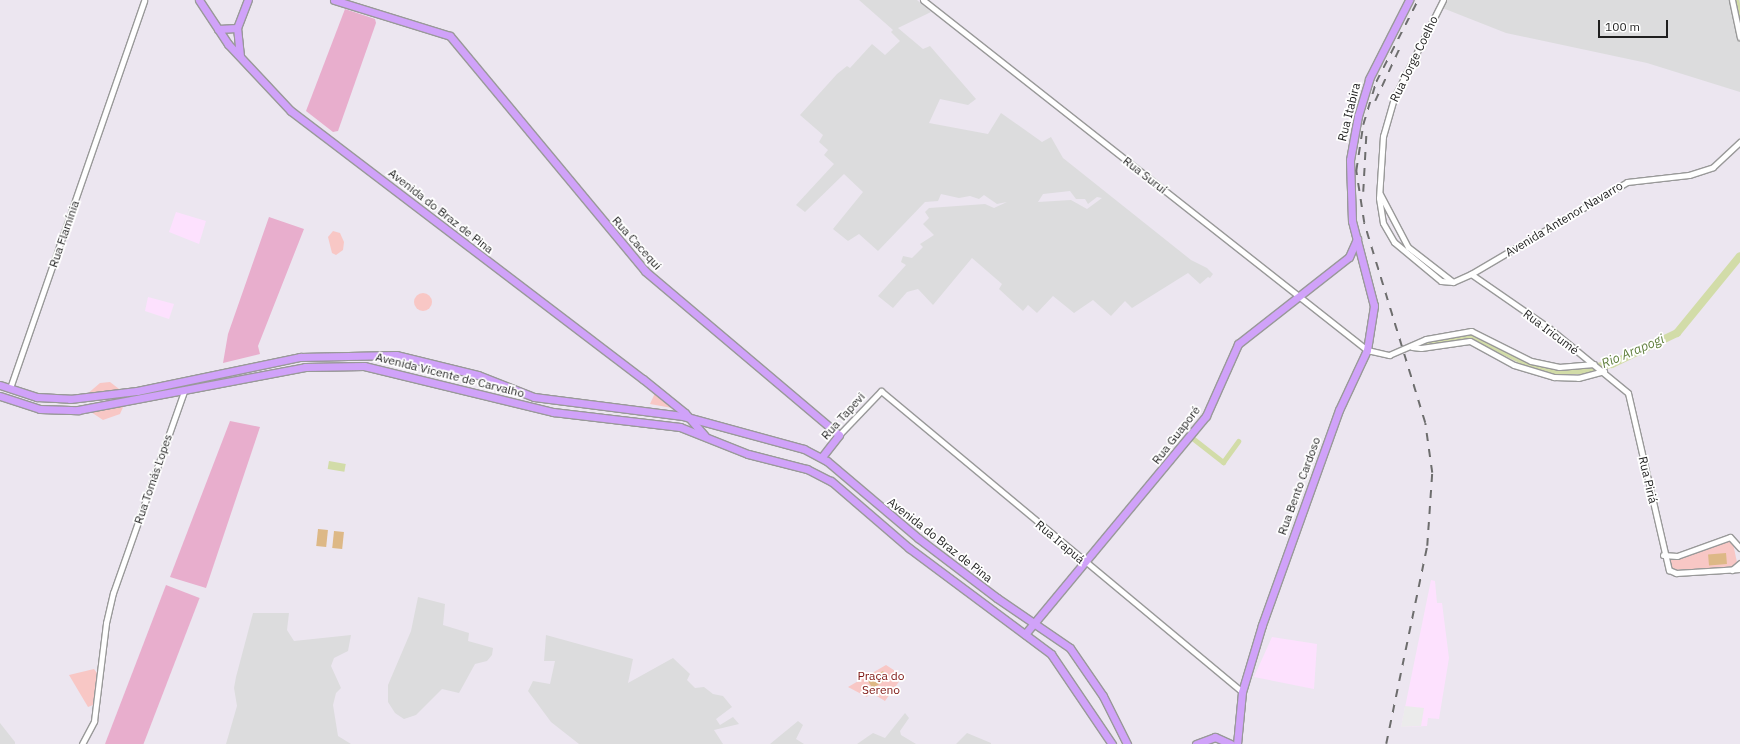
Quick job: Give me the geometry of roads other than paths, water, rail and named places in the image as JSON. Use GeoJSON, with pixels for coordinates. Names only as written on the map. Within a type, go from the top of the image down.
{"type":"FeatureCollection","features":[{"type":"Feature","properties":{"kind":"main road","name":"Avenida do Braz de Pina"},"geometry":{"type":"LineString","coordinates":[[198,0],[240,58],[291,111],[691,419],[705,437],[748,454],[824,476],[909,548],[1025,634],[1058,663],[1112,744]]}},
{"type":"Feature","properties":{"kind":"main road"},"geometry":{"type":"LineString","coordinates":[[240,58],[237,28],[248,0]]}},
{"type":"Feature","properties":{"kind":"main road","name":"Rua Cacequi"},"geometry":{"type":"LineString","coordinates":[[334,0],[450,36],[645,272],[839,435]]}},
{"type":"Feature","properties":{"kind":"main road","name":"Rua Itabira"},"geometry":{"type":"LineString","coordinates":[[1357,238],[1350,210],[1349,183],[1355,129],[1374,66],[1409,0]]}},
{"type":"Feature","properties":{"kind":"main road"},"geometry":{"type":"LineString","coordinates":[[218,29],[237,28]]}},
{"type":"Feature","properties":{"kind":"main road","name":"Rua Guaporé"},"geometry":{"type":"LineString","coordinates":[[1025,634],[1085,564],[1206,416],[1238,344],[1349,257],[1357,238]]}},
{"type":"Feature","properties":{"kind":"main road","name":"Rua Bento Cardoso"},"geometry":{"type":"LineString","coordinates":[[1237,744],[1242,692],[1284,558],[1330,432],[1367,350],[1374,306],[1357,238]]}},
{"type":"Feature","properties":{"kind":"main road"},"geometry":{"type":"LineString","coordinates":[[1349,257],[1362,258]]}},
{"type":"Feature","properties":{"kind":"main road","name":"Avenida Vicente de Carvalho"},"geometry":{"type":"LineString","coordinates":[[0,385],[46,399],[70,400],[137,391],[300,357],[396,354],[478,375],[534,397],[691,419]]}},
{"type":"Feature","properties":{"kind":"main road","name":"Avenida Vicente de Carvalho"},"geometry":{"type":"LineString","coordinates":[[0,396],[32,408],[63,411],[184,391],[305,367],[374,367],[553,412],[671,425],[705,437]]}},
{"type":"Feature","properties":{"kind":"main road","name":"Avenida do Braz de Pina"},"geometry":{"type":"LineString","coordinates":[[691,419],[804,449],[822,457],[929,547],[1032,625],[1074,652],[1103,696],[1127,744]]}},
{"type":"Feature","properties":{"kind":"main road","name":"Rua Tapevi"},"geometry":{"type":"LineString","coordinates":[[822,457],[839,435]]}},
{"type":"Feature","properties":{"kind":"main road"},"geometry":{"type":"LineString","coordinates":[[1196,744],[1215,737],[1231,744]]}},
{"type":"Feature","properties":{"kind":"street","name":"Rua Flamínia"},"geometry":{"type":"LineString","coordinates":[[10,388],[118,79],[144,0]]}},
{"type":"Feature","properties":{"kind":"street","name":"Rua Suruí"},"geometry":{"type":"LineString","coordinates":[[923,0],[1300,295],[1367,350]]}},
{"type":"Feature","properties":{"kind":"street","name":"Rua Jorge Coelho"},"geometry":{"type":"LineString","coordinates":[[1379,191],[1383,136],[1394,98],[1444,0]]}},
{"type":"Feature","properties":{"kind":"street"},"geometry":{"type":"LineString","coordinates":[[1732,0],[1740,37]]}},
{"type":"Feature","properties":{"kind":"street","name":"Avenida Antenor Navarro"},"geometry":{"type":"LineString","coordinates":[[1453,282],[1471,274],[1611,188],[1637,180],[1702,172],[1728,156],[1740,142]]}},
{"type":"Feature","properties":{"kind":"street"},"geometry":{"type":"LineString","coordinates":[[1379,191],[1408,247],[1453,282]]}},
{"type":"Feature","properties":{"kind":"street"},"geometry":{"type":"LineString","coordinates":[[1379,191],[1384,223],[1394,242],[1441,281],[1453,282]]}},
{"type":"Feature","properties":{"kind":"street","name":"Rua Iricumé"},"geometry":{"type":"LineString","coordinates":[[1471,274],[1599,368],[1628,393]]}},
{"type":"Feature","properties":{"kind":"street"},"geometry":{"type":"LineString","coordinates":[[1367,350],[1389,354],[1412,347],[1426,339],[1471,331],[1531,361],[1559,367],[1599,368]]}},
{"type":"Feature","properties":{"kind":"street"},"geometry":{"type":"LineString","coordinates":[[1412,347],[1421,348],[1470,341],[1514,365],[1554,377],[1585,377],[1599,368]]}},
{"type":"Feature","properties":{"kind":"street","name":"Rua Tomás Lopes"},"geometry":{"type":"LineString","coordinates":[[82,744],[94,721],[106,623],[123,566],[184,391]]}},
{"type":"Feature","properties":{"kind":"street","name":"Rua Tapevi"},"geometry":{"type":"LineString","coordinates":[[839,435],[881,391]]}},
{"type":"Feature","properties":{"kind":"street","name":"Rua Irapuá"},"geometry":{"type":"LineString","coordinates":[[881,391],[1085,564],[1242,692]]}},
{"type":"Feature","properties":{"kind":"street","name":"Rua Piriá"},"geometry":{"type":"LineString","coordinates":[[1628,393],[1663,555],[1667,567],[1676,573],[1731,570]]}},
{"type":"Feature","properties":{"kind":"street"},"geometry":{"type":"LineString","coordinates":[[1663,555],[1677,556],[1722,538],[1733,538],[1740,548]]}},
{"type":"Feature","properties":{"kind":"street"},"geometry":{"type":"LineString","coordinates":[[1731,570],[1740,563]]}},
{"type":"Feature","properties":{"kind":"street"},"geometry":{"type":"LineString","coordinates":[[1731,570],[1740,569]]}},
{"type":"Feature","properties":{"kind":"waterway","name":"Rio Arapogi"},"geometry":{"type":"LineString","coordinates":[[1735,0],[1740,22]]}},
{"type":"Feature","properties":{"kind":"waterway","name":"Rio Arapogi"},"geometry":{"type":"LineString","coordinates":[[1425,344],[1464,337],[1478,338],[1542,370],[1585,370],[1612,364],[1677,333],[1740,256]]}},
{"type":"Feature","properties":{"kind":"waterway"},"geometry":{"type":"LineString","coordinates":[[1191,437],[1223,462],[1238,441]]}},
{"type":"Feature","properties":{"kind":"railway"},"geometry":{"type":"LineString","coordinates":[[1386,744],[1427,546],[1432,473],[1425,423],[1364,223],[1356,171],[1363,125],[1376,82],[1418,0]]}},
{"type":"Feature","properties":{"kind":"railway"},"geometry":{"type":"LineString","coordinates":[[1375,101],[1401,45]]}},
{"type":"Feature","properties":{"kind":"railway"},"geometry":{"type":"LineString","coordinates":[[1363,192],[1366,136]]}},
{"type":"Feature","properties":{"kind":"park label","name":"Praça do Sereno"},"geometry":{"type":"Point","coordinates":[881,683]}}]}
